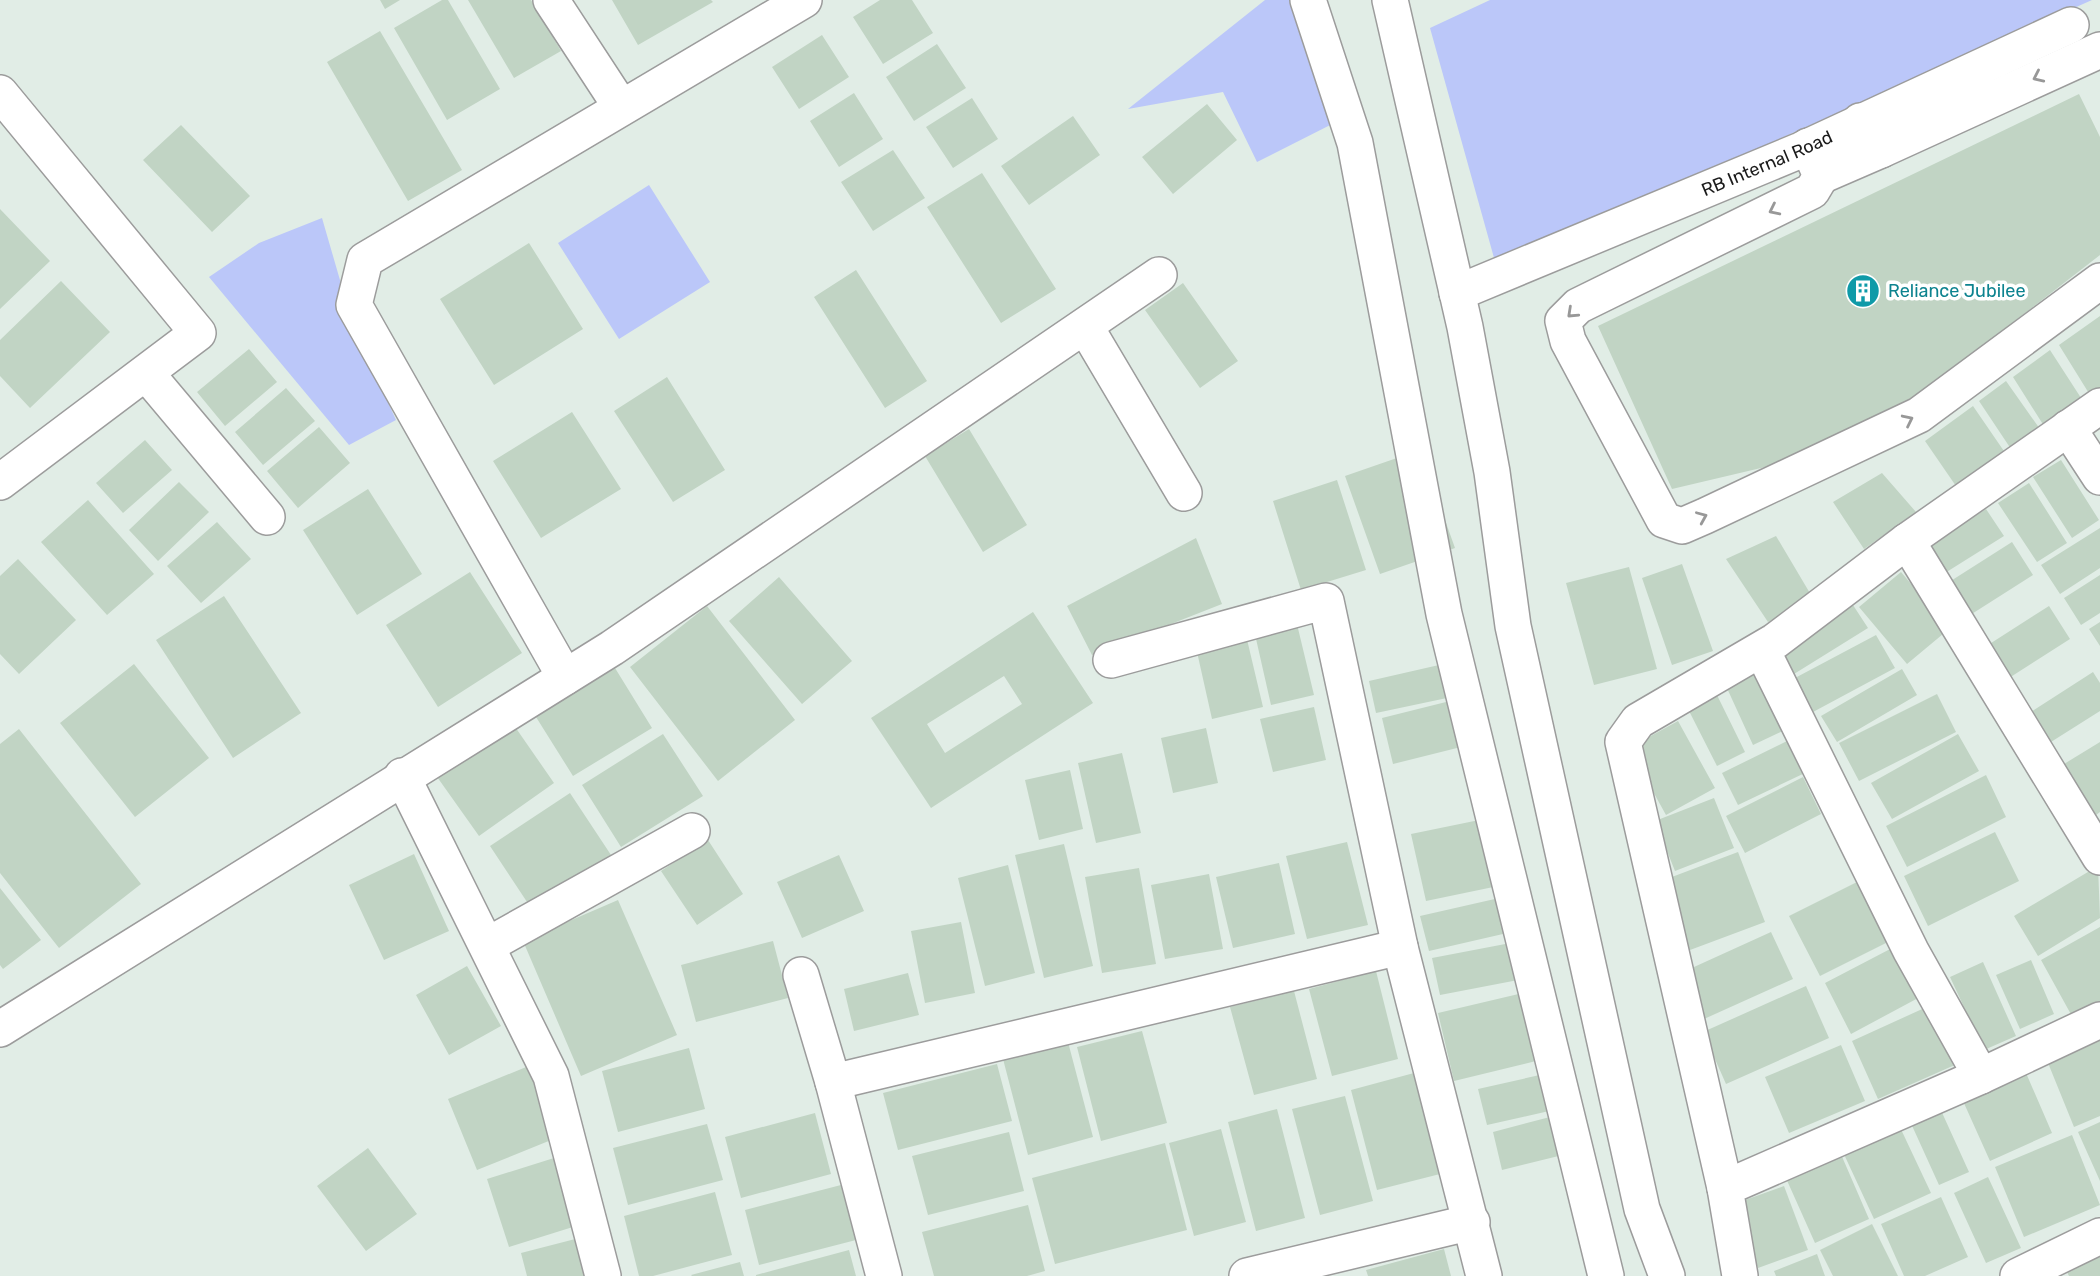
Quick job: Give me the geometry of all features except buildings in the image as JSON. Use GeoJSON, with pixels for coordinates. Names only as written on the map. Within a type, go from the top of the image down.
{"type":"FeatureCollection","features":[{"type":"Feature","properties":{"kind":"street"},"geometry":{"type":"LineString","coordinates":[[551,0],[621,107]]}},
{"type":"Feature","properties":{"kind":"street"},"geometry":{"type":"LineString","coordinates":[[565,677],[354,305],[365,260],[804,0]]}},
{"type":"Feature","properties":{"kind":"street"},"geometry":{"type":"LineString","coordinates":[[1308,0],[1355,143],[1444,614],[1606,1276]]}},
{"type":"Feature","properties":{"kind":"street"},"geometry":{"type":"LineString","coordinates":[[1390,0],[1458,293],[1492,472],[1513,626],[1642,1209],[1667,1276]]}},
{"type":"Feature","properties":{"kind":"street","name":"RB Internal Road"},"geometry":{"type":"LineString","coordinates":[[1458,293],[1814,161],[1860,121],[2071,25]]}},
{"type":"Feature","properties":{"kind":"street"},"geometry":{"type":"LineString","coordinates":[[2100,50],[1881,150],[1814,161],[1812,191],[1578,306],[1563,321],[1568,341],[1664,520],[1682,526],[1919,415],[2100,281]]}},
{"type":"Feature","properties":{"kind":"street"},"geometry":{"type":"LineString","coordinates":[[0,93],[198,333],[146,373],[6,467]]}},
{"type":"Feature","properties":{"kind":"street"},"geometry":{"type":"LineString","coordinates":[[1860,121],[1869,140],[1881,150]]}},
{"type":"Feature","properties":{"kind":"street"},"geometry":{"type":"LineString","coordinates":[[0,1028],[565,677],[1159,275]]}},
{"type":"Feature","properties":{"kind":"street"},"geometry":{"type":"LineString","coordinates":[[1085,326],[1184,494]]}},
{"type":"Feature","properties":{"kind":"street"},"geometry":{"type":"LineString","coordinates":[[146,373],[267,517]]}},
{"type":"Feature","properties":{"kind":"street"},"geometry":{"type":"LineString","coordinates":[[1740,1276],[1725,1188],[1623,742],[1638,721],[1762,650],[1907,541],[2100,406]]}},
{"type":"Feature","properties":{"kind":"street"},"geometry":{"type":"LineString","coordinates":[[2068,428],[2100,477]]}},
{"type":"Feature","properties":{"kind":"street"},"geometry":{"type":"LineString","coordinates":[[1907,541],[2095,839]]}},
{"type":"Feature","properties":{"kind":"street"},"geometry":{"type":"LineString","coordinates":[[1111,660],[1326,601],[1400,947],[1484,1276]]}},
{"type":"Feature","properties":{"kind":"street"},"geometry":{"type":"LineString","coordinates":[[1762,650],[1911,951],[1980,1076]]}},
{"type":"Feature","properties":{"kind":"street"},"geometry":{"type":"LineString","coordinates":[[402,776],[551,1076],[603,1276]]}},
{"type":"Feature","properties":{"kind":"street"},"geometry":{"type":"LineString","coordinates":[[488,945],[692,831]]}},
{"type":"Feature","properties":{"kind":"street"},"geometry":{"type":"LineString","coordinates":[[833,1082],[1400,947]]}},
{"type":"Feature","properties":{"kind":"street"},"geometry":{"type":"LineString","coordinates":[[801,975],[833,1082],[884,1276]]}},
{"type":"Feature","properties":{"kind":"street"},"geometry":{"type":"LineString","coordinates":[[1725,1188],[2100,1020]]}},
{"type":"Feature","properties":{"kind":"street"},"geometry":{"type":"LineString","coordinates":[[1247,1276],[1472,1222]]}},
{"type":"Feature","properties":{"kind":"street"},"geometry":{"type":"LineString","coordinates":[[2018,1276],[2100,1237]]}},
{"type":"Feature","properties":{"kind":"shaded area"},"geometry":{"type":"Polygon","coordinates":[[[1265,0],[1312,0],[1348,116],[1257,162],[1223,92],[1128,109],[1265,0]]]}},
{"type":"Feature","properties":{"kind":"shaded area"},"geometry":{"type":"Polygon","coordinates":[[[1490,0],[2092,0],[1496,265],[1430,28],[1490,0]]]}},
{"type":"Feature","properties":{"kind":"shaded area"},"geometry":{"type":"Polygon","coordinates":[[[649,185],[710,282],[619,339],[558,243],[649,185]]]}},
{"type":"Feature","properties":{"kind":"shaded area"},"geometry":{"type":"Polygon","coordinates":[[[322,218],[353,325],[396,420],[349,445],[209,277],[259,243],[322,218]]]}},
{"type":"Feature","properties":{"kind":"place","name":"Reliance Jubilee"},"geometry":{"type":"Point","coordinates":[1863,291]}}]}
